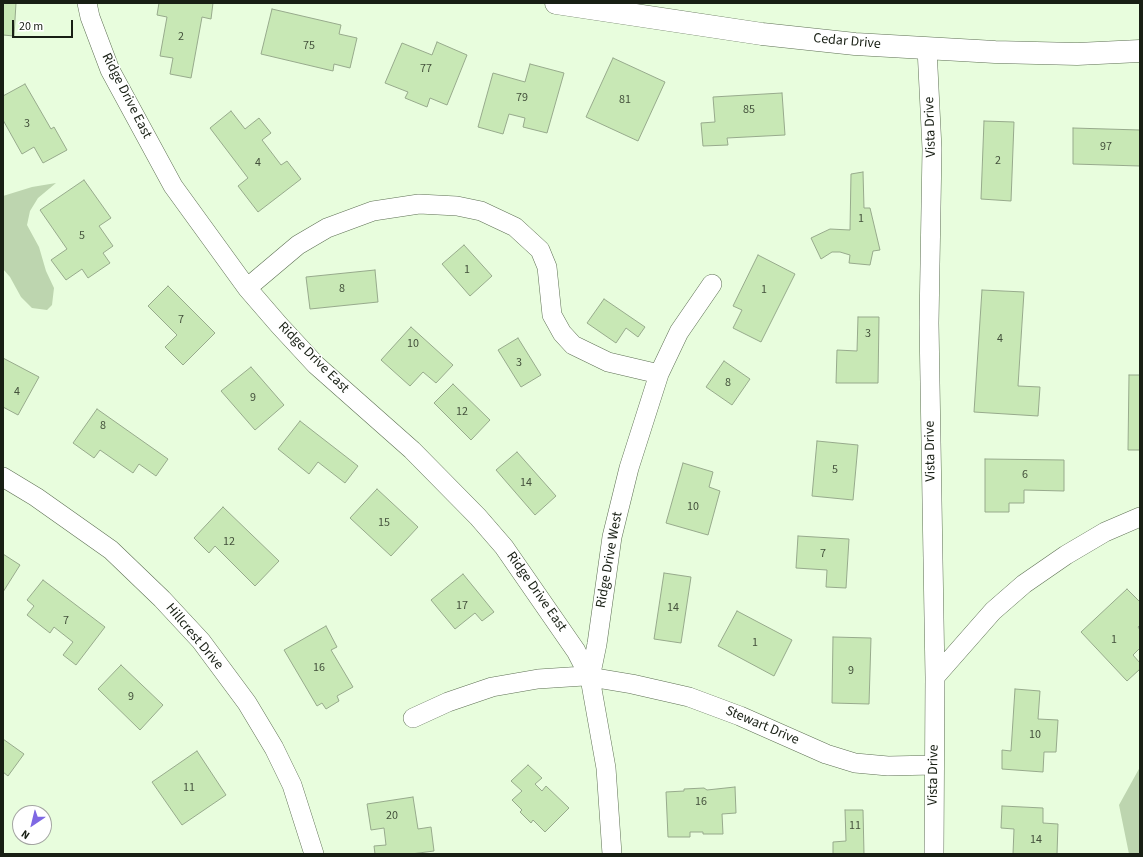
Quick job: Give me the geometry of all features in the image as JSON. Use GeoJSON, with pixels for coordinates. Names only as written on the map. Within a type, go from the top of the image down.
{"type":"FeatureCollection","features":[{"type":"Feature","properties":{"kind":"street","name":"Ridge Drive East"},"geometry":{"type":"LineString","coordinates":[[87,3],[90,17],[110,70],[173,186],[247,288],[278,325],[316,365],[412,450],[478,517],[504,547],[576,650],[590,678]]}},
{"type":"Feature","properties":{"kind":"street","name":"Cedar Drive"},"geometry":{"type":"LineString","coordinates":[[556,3],[762,34],[855,44],[995,52],[1062,53],[1140,51]]}},
{"type":"Feature","properties":{"kind":"street","name":"Vista Drive"},"geometry":{"type":"LineString","coordinates":[[928,48],[932,149],[929,323],[935,677],[934,854]]}},
{"type":"Feature","properties":{"kind":"street"},"geometry":{"type":"LineString","coordinates":[[247,288],[298,245],[327,228],[373,211],[419,204],[457,206],[481,211],[515,227],[540,250],[547,267],[552,315],[562,333],[573,345],[608,362],[659,374]]}},
{"type":"Feature","properties":{"kind":"street","name":"Ridge Drive West"},"geometry":{"type":"LineString","coordinates":[[612,854],[606,768],[590,678],[612,537],[629,468],[659,374],[679,332],[712,284]]}},
{"type":"Feature","properties":{"kind":"street","name":"Hillcrest Drive"},"geometry":{"type":"LineString","coordinates":[[3,477],[36,496],[111,550],[162,599],[201,641],[247,703],[274,748],[292,785],[314,854]]}},
{"type":"Feature","properties":{"kind":"street"},"geometry":{"type":"LineString","coordinates":[[935,677],[993,611],[1024,584],[1066,554],[1105,532],[1140,517]]}},
{"type":"Feature","properties":{"kind":"street","name":"Stewart Drive"},"geometry":{"type":"LineString","coordinates":[[413,718],[448,702],[492,687],[538,680],[584,676],[632,684],[690,697],[740,716],[826,754],[855,764],[888,766],[934,765]]}},
{"type":"Feature","properties":{"kind":"green space"},"geometry":{"type":"Polygon","coordinates":[[[56,183],[38,198],[30,211],[27,225],[39,247],[46,271],[54,288],[52,305],[47,310],[32,308],[21,297],[10,277],[3,269],[3,196],[32,187],[56,183]]]}},
{"type":"Feature","properties":{"kind":"green space"},"geometry":{"type":"Polygon","coordinates":[[[1140,767],[1140,854],[1129,854],[1119,805],[1140,767]]]}},
{"type":"Feature","properties":{"kind":"building"},"geometry":{"type":"Polygon","coordinates":[[[3,3],[16,3],[14,36],[3,35],[3,3]]]}},
{"type":"Feature","properties":{"kind":"building"},"geometry":{"type":"Polygon","coordinates":[[[159,3],[213,3],[211,19],[202,17],[191,78],[170,74],[173,58],[160,56],[167,17],[157,15],[159,3]]]}},
{"type":"Feature","properties":{"kind":"building"},"geometry":{"type":"Polygon","coordinates":[[[272,9],[341,25],[339,34],[357,38],[350,68],[334,64],[333,71],[261,54],[272,9]]]}},
{"type":"Feature","properties":{"kind":"building"},"geometry":{"type":"Polygon","coordinates":[[[437,42],[467,55],[447,105],[430,98],[427,107],[405,98],[408,92],[385,83],[402,43],[432,55],[437,42]]]}},
{"type":"Feature","properties":{"kind":"building"},"geometry":{"type":"Polygon","coordinates":[[[613,58],[665,82],[638,141],[586,117],[613,58]]]}},
{"type":"Feature","properties":{"kind":"building"},"geometry":{"type":"Polygon","coordinates":[[[530,64],[564,73],[547,133],[523,127],[525,118],[509,114],[503,134],[478,127],[493,73],[525,82],[530,64]]]}},
{"type":"Feature","properties":{"kind":"building"},"geometry":{"type":"Polygon","coordinates":[[[25,84],[51,129],[54,127],[67,150],[43,163],[34,147],[22,154],[3,120],[3,96],[25,84]]]}},
{"type":"Feature","properties":{"kind":"building"},"geometry":{"type":"Polygon","coordinates":[[[782,93],[785,135],[727,138],[728,145],[703,146],[701,123],[715,122],[713,97],[782,93]]]}},
{"type":"Feature","properties":{"kind":"building"},"geometry":{"type":"Polygon","coordinates":[[[231,111],[245,129],[259,118],[271,133],[262,140],[281,165],[287,161],[301,179],[258,212],[238,186],[248,178],[210,128],[231,111]]]}},
{"type":"Feature","properties":{"kind":"building"},"geometry":{"type":"Polygon","coordinates":[[[984,121],[1014,122],[1011,201],[981,199],[984,121]]]}},
{"type":"Feature","properties":{"kind":"building"},"geometry":{"type":"Polygon","coordinates":[[[1073,128],[1140,130],[1140,166],[1073,164],[1073,128]]]}},
{"type":"Feature","properties":{"kind":"building"},"geometry":{"type":"Polygon","coordinates":[[[863,172],[864,208],[870,208],[880,250],[873,251],[870,265],[849,263],[850,255],[840,252],[832,252],[821,259],[811,238],[830,229],[850,230],[851,174],[863,172]]]}},
{"type":"Feature","properties":{"kind":"building"},"geometry":{"type":"Polygon","coordinates":[[[84,180],[111,218],[99,226],[113,246],[103,253],[110,263],[88,278],[82,269],[66,280],[51,260],[67,249],[40,210],[84,180]]]}},
{"type":"Feature","properties":{"kind":"building"},"geometry":{"type":"Polygon","coordinates":[[[464,245],[492,276],[470,296],[442,264],[464,245]]]}},
{"type":"Feature","properties":{"kind":"building"},"geometry":{"type":"Polygon","coordinates":[[[758,255],[795,274],[761,342],[733,328],[742,310],[733,306],[758,255]]]}},
{"type":"Feature","properties":{"kind":"building"},"geometry":{"type":"Polygon","coordinates":[[[375,270],[378,302],[310,309],[306,277],[375,270]]]}},
{"type":"Feature","properties":{"kind":"building"},"geometry":{"type":"Polygon","coordinates":[[[168,286],[215,333],[183,365],[165,347],[177,335],[148,306],[168,286]]]}},
{"type":"Feature","properties":{"kind":"building"},"geometry":{"type":"Polygon","coordinates":[[[982,290],[1024,292],[1018,386],[1040,387],[1038,416],[974,412],[982,290]]]}},
{"type":"Feature","properties":{"kind":"building"},"geometry":{"type":"Polygon","coordinates":[[[604,299],[645,327],[638,337],[626,328],[616,343],[587,323],[604,299]]]}},
{"type":"Feature","properties":{"kind":"building"},"geometry":{"type":"Polygon","coordinates":[[[858,317],[879,317],[878,383],[836,383],[837,350],[857,351],[858,317]]]}},
{"type":"Feature","properties":{"kind":"building"},"geometry":{"type":"Polygon","coordinates":[[[411,327],[453,365],[436,383],[423,372],[410,386],[381,360],[411,327]]]}},
{"type":"Feature","properties":{"kind":"building"},"geometry":{"type":"Polygon","coordinates":[[[518,338],[541,375],[521,387],[498,350],[518,338]]]}},
{"type":"Feature","properties":{"kind":"building"},"geometry":{"type":"Polygon","coordinates":[[[3,358],[39,377],[18,415],[3,407],[3,358]]]}},
{"type":"Feature","properties":{"kind":"building"},"geometry":{"type":"Polygon","coordinates":[[[724,361],[750,379],[732,405],[706,387],[724,361]]]}},
{"type":"Feature","properties":{"kind":"building"},"geometry":{"type":"Polygon","coordinates":[[[251,367],[284,405],[255,430],[221,391],[251,367]]]}},
{"type":"Feature","properties":{"kind":"building"},"geometry":{"type":"Polygon","coordinates":[[[1129,375],[1140,375],[1140,450],[1128,450],[1129,375]]]}},
{"type":"Feature","properties":{"kind":"building"},"geometry":{"type":"Polygon","coordinates":[[[453,384],[490,420],[471,440],[434,403],[453,384]]]}},
{"type":"Feature","properties":{"kind":"building"},"geometry":{"type":"Polygon","coordinates":[[[97,409],[168,459],[156,476],[139,464],[133,473],[100,450],[94,458],[73,443],[97,409]]]}},
{"type":"Feature","properties":{"kind":"building"},"geometry":{"type":"Polygon","coordinates":[[[300,421],[358,466],[345,483],[318,462],[309,474],[278,449],[300,421]]]}},
{"type":"Feature","properties":{"kind":"building"},"geometry":{"type":"Polygon","coordinates":[[[817,441],[858,445],[853,500],[812,496],[817,441]]]}},
{"type":"Feature","properties":{"kind":"building"},"geometry":{"type":"Polygon","coordinates":[[[517,452],[556,496],[535,515],[496,470],[517,452]]]}},
{"type":"Feature","properties":{"kind":"building"},"geometry":{"type":"Polygon","coordinates":[[[985,459],[1064,460],[1064,491],[1024,490],[1024,503],[1009,503],[1009,512],[985,512],[985,459]]]}},
{"type":"Feature","properties":{"kind":"building"},"geometry":{"type":"Polygon","coordinates":[[[683,463],[713,472],[709,487],[720,491],[708,535],[666,523],[683,463]]]}},
{"type":"Feature","properties":{"kind":"building"},"geometry":{"type":"Polygon","coordinates":[[[377,489],[418,527],[391,556],[350,518],[377,489]]]}},
{"type":"Feature","properties":{"kind":"building"},"geometry":{"type":"Polygon","coordinates":[[[223,507],[279,561],[255,586],[215,546],[209,553],[194,538],[223,507]]]}},
{"type":"Feature","properties":{"kind":"building"},"geometry":{"type":"Polygon","coordinates":[[[798,536],[849,539],[846,588],[826,587],[827,570],[796,568],[798,536]]]}},
{"type":"Feature","properties":{"kind":"building"},"geometry":{"type":"Polygon","coordinates":[[[3,554],[20,565],[3,592],[3,554]]]}},
{"type":"Feature","properties":{"kind":"building"},"geometry":{"type":"Polygon","coordinates":[[[664,573],[691,577],[681,643],[654,639],[664,573]]]}},
{"type":"Feature","properties":{"kind":"building"},"geometry":{"type":"Polygon","coordinates":[[[463,574],[494,612],[482,621],[475,613],[455,629],[431,600],[463,574]]]}},
{"type":"Feature","properties":{"kind":"building"},"geometry":{"type":"Polygon","coordinates":[[[43,580],[105,627],[76,665],[63,655],[73,642],[54,627],[50,633],[27,615],[34,606],[27,600],[43,580]]]}},
{"type":"Feature","properties":{"kind":"building"},"geometry":{"type":"Polygon","coordinates":[[[1127,589],[1140,602],[1140,625],[1138,627],[1140,630],[1140,648],[1133,655],[1140,663],[1140,669],[1127,681],[1081,632],[1127,589]]]}},
{"type":"Feature","properties":{"kind":"building"},"geometry":{"type":"Polygon","coordinates":[[[737,611],[792,640],[774,676],[718,646],[737,611]]]}},
{"type":"Feature","properties":{"kind":"building"},"geometry":{"type":"Polygon","coordinates":[[[326,626],[337,647],[331,650],[353,687],[337,696],[339,701],[326,709],[322,703],[317,706],[284,650],[326,626]]]}},
{"type":"Feature","properties":{"kind":"building"},"geometry":{"type":"Polygon","coordinates":[[[833,637],[871,638],[869,704],[832,703],[833,637]]]}},
{"type":"Feature","properties":{"kind":"building"},"geometry":{"type":"Polygon","coordinates":[[[121,665],[163,705],[140,730],[98,689],[121,665]]]}},
{"type":"Feature","properties":{"kind":"building"},"geometry":{"type":"Polygon","coordinates":[[[1015,689],[1040,691],[1038,719],[1058,720],[1056,752],[1044,752],[1043,772],[1002,769],[1002,750],[1011,751],[1015,689]]]}},
{"type":"Feature","properties":{"kind":"building"},"geometry":{"type":"Polygon","coordinates":[[[3,739],[24,754],[8,776],[3,772],[3,739]]]}},
{"type":"Feature","properties":{"kind":"building"},"geometry":{"type":"Polygon","coordinates":[[[197,751],[226,795],[182,825],[152,782],[197,751]]]}},
{"type":"Feature","properties":{"kind":"building"},"geometry":{"type":"Polygon","coordinates":[[[528,765],[542,778],[535,784],[542,791],[546,786],[569,808],[545,832],[533,820],[531,823],[520,812],[522,810],[512,800],[522,791],[511,781],[528,765]]]}},
{"type":"Feature","properties":{"kind":"building"},"geometry":{"type":"Polygon","coordinates":[[[735,787],[736,813],[722,814],[723,834],[703,834],[703,832],[690,832],[690,837],[668,837],[666,792],[684,791],[684,789],[704,788],[707,790],[735,787]]]}},
{"type":"Feature","properties":{"kind":"building"},"geometry":{"type":"Polygon","coordinates":[[[413,797],[418,829],[431,827],[434,851],[411,854],[375,854],[374,846],[386,845],[384,828],[371,830],[367,804],[413,797]]]}},
{"type":"Feature","properties":{"kind":"building"},"geometry":{"type":"Polygon","coordinates":[[[1002,806],[1043,808],[1043,823],[1058,824],[1057,854],[1013,854],[1014,829],[1001,828],[1002,806]]]}},
{"type":"Feature","properties":{"kind":"building"},"geometry":{"type":"Polygon","coordinates":[[[845,810],[863,810],[864,854],[833,854],[833,842],[846,841],[845,810]]]}}]}
